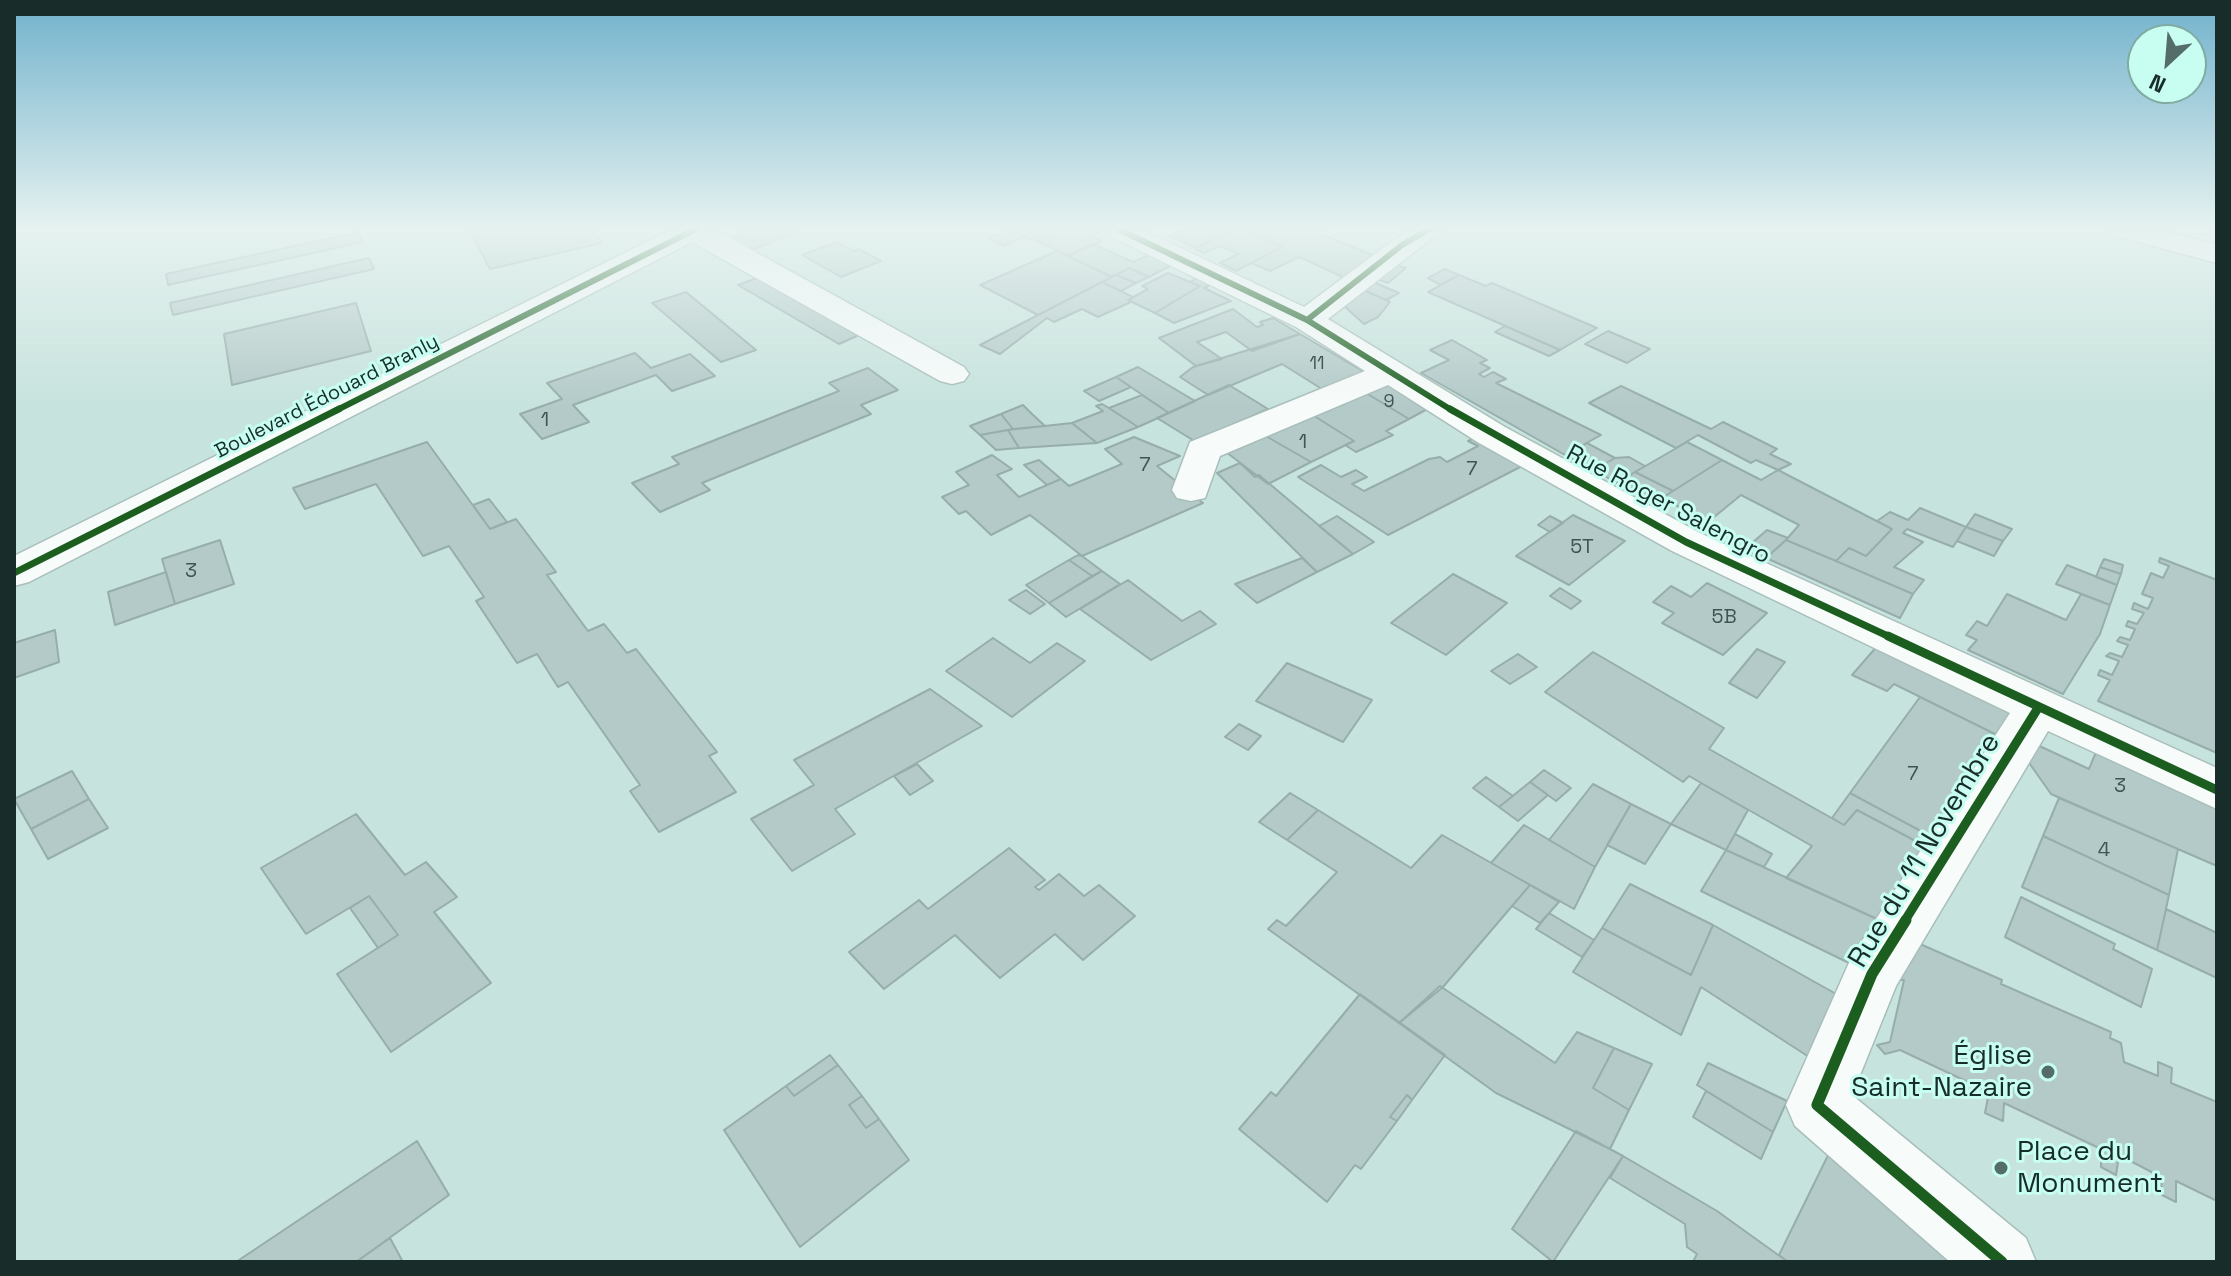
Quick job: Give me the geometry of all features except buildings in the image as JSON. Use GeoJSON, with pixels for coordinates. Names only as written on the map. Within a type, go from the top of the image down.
{"type":"FeatureCollection","features":[{"type":"Feature","properties":{"kind":"street","name":"Boulevard Édouard Branly"},"geometry":{"type":"LineString","coordinates":[[14,573],[581,288]]}},
{"type":"Feature","properties":{"kind":"street"},"geometry":{"type":"LineString","coordinates":[[798,288],[952,374]]}},
{"type":"Feature","properties":{"kind":"street","name":"Rue Roger Salengro"},"geometry":{"type":"LineString","coordinates":[[1240,288],[1307,320],[1492,435],[1686,542],[2217,790]]}},
{"type":"Feature","properties":{"kind":"street"},"geometry":{"type":"LineString","coordinates":[[1307,320],[1348,288]]}},
{"type":"Feature","properties":{"kind":"street"},"geometry":{"type":"LineString","coordinates":[[1191,490],[1203,450],[1391,372]]}},
{"type":"Feature","properties":{"kind":"street","name":"Rue du 11 Novembre"},"geometry":{"type":"LineString","coordinates":[[2002,1262],[1817,1105],[1872,974],[2038,708]]}},
{"type":"Feature","properties":{"kind":"cycle path"},"geometry":{"type":"LineString","coordinates":[[14,573],[580,288]]}},
{"type":"Feature","properties":{"kind":"cycle path"},"geometry":{"type":"LineString","coordinates":[[1240,288],[1307,320],[1492,435],[1686,542],[2217,790]]}},
{"type":"Feature","properties":{"kind":"cycle path"},"geometry":{"type":"LineString","coordinates":[[1307,320],[1348,288]]}},
{"type":"Feature","properties":{"kind":"cycle path"},"geometry":{"type":"LineString","coordinates":[[2002,1262],[1817,1105],[1872,974],[2038,708]]}},
{"type":"Feature","properties":{"kind":"place","name":"Église Saint-Nazaire"},"geometry":{"type":"Point","coordinates":[2048,1072]}},
{"type":"Feature","properties":{"kind":"place","name":"Place du Monument"},"geometry":{"type":"Point","coordinates":[2001,1168]}}]}
